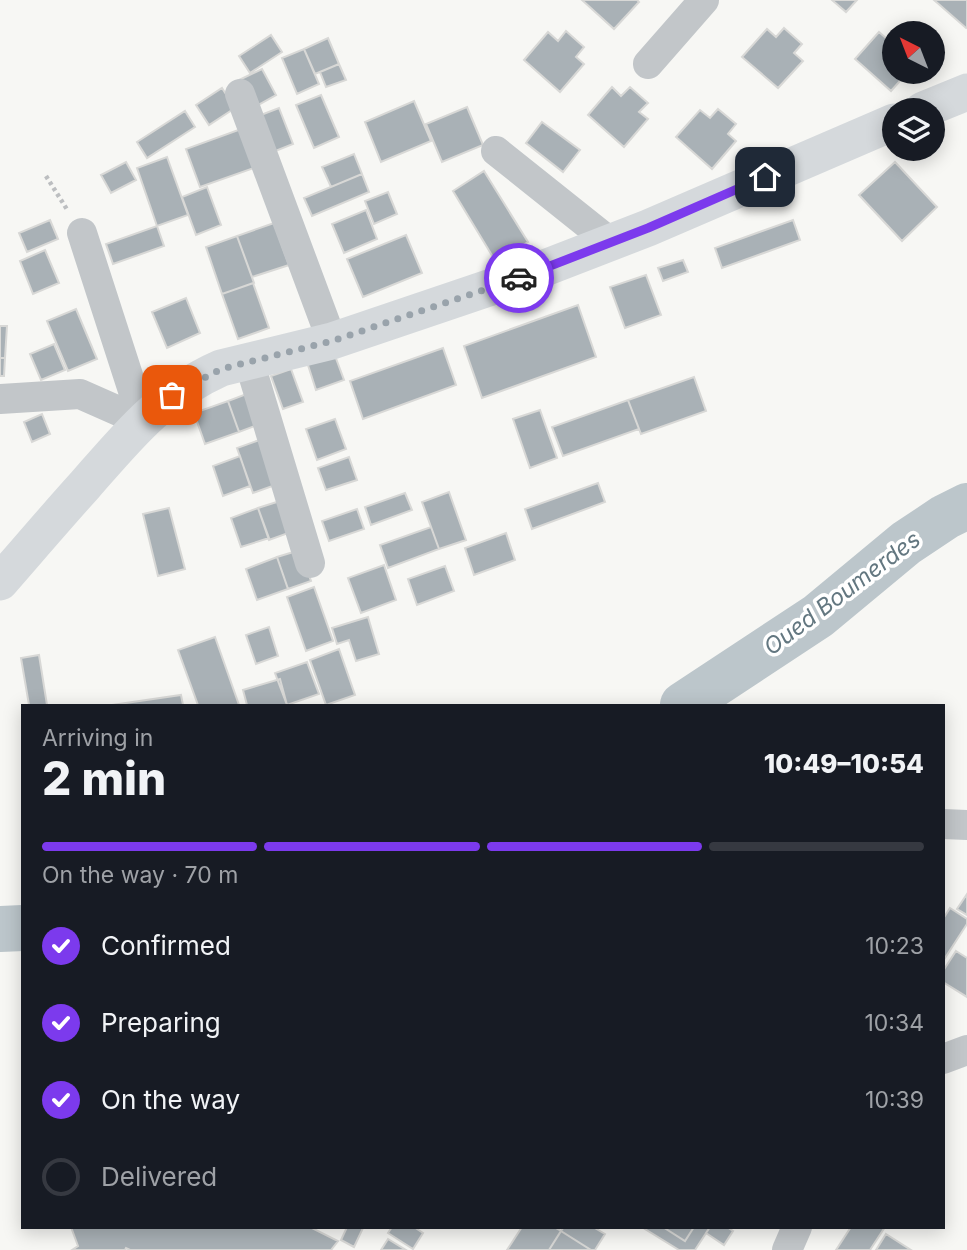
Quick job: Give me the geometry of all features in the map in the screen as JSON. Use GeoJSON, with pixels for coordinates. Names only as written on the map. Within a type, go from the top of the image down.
{"type":"FeatureCollection","features":[{"type":"Feature","properties":{"kind":"main road"},"geometry":{"type":"LineString","coordinates":[[945,101],[967,92]]}},
{"type":"Feature","properties":{"kind":"main road"},"geometry":{"type":"LineString","coordinates":[[0,560],[130,406],[167,380],[332,341],[524,276],[882,127]]}},
{"type":"Feature","properties":{"kind":"main road"},"geometry":{"type":"LineString","coordinates":[[0,582],[138,424],[172,395],[235,365]]}},
{"type":"Feature","properties":{"kind":"street"},"geometry":{"type":"LineString","coordinates":[[648,64],[704,0]]}},
{"type":"Feature","properties":{"kind":"street"},"geometry":{"type":"LineString","coordinates":[[240,94],[332,341]]}},
{"type":"Feature","properties":{"kind":"street"},"geometry":{"type":"LineString","coordinates":[[495,151],[610,242]]}},
{"type":"Feature","properties":{"kind":"street"},"geometry":{"type":"LineString","coordinates":[[0,399],[80,394],[130,406],[82,233]]}},
{"type":"Feature","properties":{"kind":"street"},"geometry":{"type":"LineString","coordinates":[[235,365],[310,563]]}},
{"type":"Feature","properties":{"kind":"street"},"geometry":{"type":"LineString","coordinates":[[945,824],[967,825]]}},
{"type":"Feature","properties":{"kind":"street"},"geometry":{"type":"LineString","coordinates":[[945,1058],[967,1050]]}},
{"type":"Feature","properties":{"kind":"street"},"geometry":{"type":"LineString","coordinates":[[787,1250],[796,1229]]}},
{"type":"Feature","properties":{"kind":"path"},"geometry":{"type":"LineString","coordinates":[[46,176],[82,233]]}},
{"type":"Feature","properties":{"kind":"building"},"geometry":{"type":"Polygon","coordinates":[[[582,0],[637,0],[639,2],[614,29],[582,0]]]}},
{"type":"Feature","properties":{"kind":"building"},"geometry":{"type":"Polygon","coordinates":[[[832,0],[857,0],[846,12],[832,0]]]}},
{"type":"Feature","properties":{"kind":"building"},"geometry":{"type":"Polygon","coordinates":[[[934,0],[967,0],[967,27],[966,28],[934,0]]]}},
{"type":"Feature","properties":{"kind":"building"},"geometry":{"type":"Polygon","coordinates":[[[784,28],[802,44],[794,53],[803,61],[778,88],[742,57],[767,29],[776,37],[784,28]]]}},
{"type":"Feature","properties":{"kind":"building"},"geometry":{"type":"Polygon","coordinates":[[[566,31],[584,47],[576,57],[584,64],[560,92],[524,60],[548,32],[558,41],[566,31]]]}},
{"type":"Feature","properties":{"kind":"building"},"geometry":{"type":"Polygon","coordinates":[[[879,32],[882,35],[882,83],[855,59],[879,32]]]}},
{"type":"Feature","properties":{"kind":"building"},"geometry":{"type":"Polygon","coordinates":[[[271,35],[282,52],[250,73],[239,56],[271,35]]]}},
{"type":"Feature","properties":{"kind":"building"},"geometry":{"type":"Polygon","coordinates":[[[328,38],[339,64],[315,74],[304,49],[328,38]]]}},
{"type":"Feature","properties":{"kind":"building"},"geometry":{"type":"Polygon","coordinates":[[[304,49],[319,84],[297,94],[282,58],[304,49]]]}},
{"type":"Feature","properties":{"kind":"building"},"geometry":{"type":"Polygon","coordinates":[[[339,64],[346,80],[326,87],[320,72],[339,64]]]}},
{"type":"Feature","properties":{"kind":"building"},"geometry":{"type":"Polygon","coordinates":[[[262,69],[276,95],[253,108],[239,80],[262,69]]]}},
{"type":"Feature","properties":{"kind":"building"},"geometry":{"type":"Polygon","coordinates":[[[883,84],[897,84],[891,91],[883,84]]]}},
{"type":"Feature","properties":{"kind":"building"},"geometry":{"type":"Polygon","coordinates":[[[612,87],[621,96],[630,87],[648,103],[639,112],[648,119],[624,147],[588,115],[612,87]]]}},
{"type":"Feature","properties":{"kind":"building"},"geometry":{"type":"Polygon","coordinates":[[[222,88],[235,108],[209,125],[196,105],[222,88]]]}},
{"type":"Feature","properties":{"kind":"building"},"geometry":{"type":"Polygon","coordinates":[[[321,95],[339,137],[314,148],[296,105],[321,95]]]}},
{"type":"Feature","properties":{"kind":"building"},"geometry":{"type":"Polygon","coordinates":[[[414,101],[431,141],[381,162],[365,122],[414,101]]]}},
{"type":"Feature","properties":{"kind":"building"},"geometry":{"type":"Polygon","coordinates":[[[467,107],[483,145],[442,162],[426,124],[467,107]]]}},
{"type":"Feature","properties":{"kind":"building"},"geometry":{"type":"Polygon","coordinates":[[[279,108],[293,144],[268,154],[253,118],[279,108]]]}},
{"type":"Feature","properties":{"kind":"building"},"geometry":{"type":"Polygon","coordinates":[[[718,109],[736,124],[728,134],[736,141],[712,169],[676,137],[700,110],[710,118],[718,109]]]}},
{"type":"Feature","properties":{"kind":"building"},"geometry":{"type":"Polygon","coordinates":[[[185,111],[195,127],[147,158],[137,142],[185,111]]]}},
{"type":"Feature","properties":{"kind":"building"},"geometry":{"type":"Polygon","coordinates":[[[542,122],[580,150],[563,172],[526,143],[542,122]]]}},
{"type":"Feature","properties":{"kind":"building"},"geometry":{"type":"Polygon","coordinates":[[[241,129],[254,168],[200,187],[186,149],[241,129]]]}},
{"type":"Feature","properties":{"kind":"building"},"geometry":{"type":"Polygon","coordinates":[[[354,154],[362,174],[331,187],[322,167],[354,154]]]}},
{"type":"Feature","properties":{"kind":"building"},"geometry":{"type":"Polygon","coordinates":[[[167,157],[188,215],[157,226],[137,168],[167,157]]]}},
{"type":"Feature","properties":{"kind":"building"},"geometry":{"type":"Polygon","coordinates":[[[126,162],[136,180],[111,193],[101,175],[126,162]]]}},
{"type":"Feature","properties":{"kind":"building"},"geometry":{"type":"Polygon","coordinates":[[[895,162],[937,207],[902,241],[859,195],[895,162]]]}},
{"type":"Feature","properties":{"kind":"building"},"geometry":{"type":"Polygon","coordinates":[[[484,171],[528,242],[496,262],[453,191],[484,171]]]}},
{"type":"Feature","properties":{"kind":"building"},"geometry":{"type":"Polygon","coordinates":[[[362,174],[369,192],[312,216],[304,198],[362,174]]]}},
{"type":"Feature","properties":{"kind":"building"},"geometry":{"type":"Polygon","coordinates":[[[207,187],[221,225],[196,235],[182,197],[207,187]]]}},
{"type":"Feature","properties":{"kind":"building"},"geometry":{"type":"Polygon","coordinates":[[[388,192],[397,214],[374,224],[365,201],[388,192]]]}},
{"type":"Feature","properties":{"kind":"building"},"geometry":{"type":"Polygon","coordinates":[[[366,210],[377,239],[344,253],[332,224],[366,210]]]}},
{"type":"Feature","properties":{"kind":"building"},"geometry":{"type":"Polygon","coordinates":[[[50,220],[58,239],[27,252],[19,233],[50,220]]]}},
{"type":"Feature","properties":{"kind":"building"},"geometry":{"type":"Polygon","coordinates":[[[793,220],[800,240],[722,268],[715,248],[793,220]]]}},
{"type":"Feature","properties":{"kind":"building"},"geometry":{"type":"Polygon","coordinates":[[[274,223],[289,265],[252,277],[237,236],[274,223]]]}},
{"type":"Feature","properties":{"kind":"building"},"geometry":{"type":"Polygon","coordinates":[[[157,226],[164,246],[113,264],[106,244],[157,226]]]}},
{"type":"Feature","properties":{"kind":"building"},"geometry":{"type":"Polygon","coordinates":[[[406,235],[422,273],[363,297],[347,259],[406,235]]]}},
{"type":"Feature","properties":{"kind":"building"},"geometry":{"type":"Polygon","coordinates":[[[237,236],[254,283],[222,294],[206,247],[237,236]]]}},
{"type":"Feature","properties":{"kind":"building"},"geometry":{"type":"Polygon","coordinates":[[[45,250],[59,283],[33,294],[20,261],[45,250]]]}},
{"type":"Feature","properties":{"kind":"building"},"geometry":{"type":"Polygon","coordinates":[[[683,260],[688,272],[663,281],[658,268],[683,260]]]}},
{"type":"Feature","properties":{"kind":"building"},"geometry":{"type":"Polygon","coordinates":[[[646,275],[661,315],[625,328],[610,287],[646,275]]]}},
{"type":"Feature","properties":{"kind":"building"},"geometry":{"type":"Polygon","coordinates":[[[253,283],[269,328],[238,339],[222,294],[253,283]]]}},
{"type":"Feature","properties":{"kind":"building"},"geometry":{"type":"Polygon","coordinates":[[[186,298],[200,333],[167,348],[152,312],[186,298]]]}},
{"type":"Feature","properties":{"kind":"building"},"geometry":{"type":"Polygon","coordinates":[[[578,305],[596,357],[482,398],[464,346],[578,305]]]}},
{"type":"Feature","properties":{"kind":"building"},"geometry":{"type":"Polygon","coordinates":[[[76,309],[97,359],[68,371],[47,321],[76,309]]]}},
{"type":"Feature","properties":{"kind":"building"},"geometry":{"type":"Polygon","coordinates":[[[0,326],[7,326],[5,358],[0,358],[0,326]]]}},
{"type":"Feature","properties":{"kind":"building"},"geometry":{"type":"Polygon","coordinates":[[[54,344],[65,370],[41,380],[30,354],[54,344]]]}},
{"type":"Feature","properties":{"kind":"building"},"geometry":{"type":"Polygon","coordinates":[[[443,348],[456,385],[363,419],[350,381],[443,348]]]}},
{"type":"Feature","properties":{"kind":"building"},"geometry":{"type":"Polygon","coordinates":[[[334,353],[344,380],[316,390],[307,362],[334,353]]]}},
{"type":"Feature","properties":{"kind":"building"},"geometry":{"type":"Polygon","coordinates":[[[0,358],[5,358],[4,376],[0,376],[0,358]]]}},
{"type":"Feature","properties":{"kind":"building"},"geometry":{"type":"Polygon","coordinates":[[[291,369],[303,402],[283,409],[271,376],[291,369]]]}},
{"type":"Feature","properties":{"kind":"building"},"geometry":{"type":"Polygon","coordinates":[[[694,377],[706,411],[641,434],[628,400],[694,377]]]}},
{"type":"Feature","properties":{"kind":"building"},"geometry":{"type":"Polygon","coordinates":[[[249,393],[260,424],[239,432],[228,401],[249,393]]]}},
{"type":"Feature","properties":{"kind":"building"},"geometry":{"type":"Polygon","coordinates":[[[628,400],[639,429],[563,456],[552,427],[628,400]]]}},
{"type":"Feature","properties":{"kind":"building"},"geometry":{"type":"Polygon","coordinates":[[[228,401],[239,432],[205,444],[194,413],[228,401]]]}},
{"type":"Feature","properties":{"kind":"building"},"geometry":{"type":"Polygon","coordinates":[[[540,410],[557,458],[530,468],[513,419],[540,410]]]}},
{"type":"Feature","properties":{"kind":"building"},"geometry":{"type":"Polygon","coordinates":[[[42,414],[50,434],[32,442],[24,422],[42,414]]]}},
{"type":"Feature","properties":{"kind":"building"},"geometry":{"type":"Polygon","coordinates":[[[335,419],[346,449],[317,460],[306,429],[335,419]]]}},
{"type":"Feature","properties":{"kind":"building"},"geometry":{"type":"Polygon","coordinates":[[[265,438],[281,483],[253,493],[237,448],[265,438]]]}},
{"type":"Feature","properties":{"kind":"building"},"geometry":{"type":"Polygon","coordinates":[[[240,456],[250,486],[223,496],[213,466],[240,456]]]}},
{"type":"Feature","properties":{"kind":"building"},"geometry":{"type":"Polygon","coordinates":[[[349,457],[357,480],[326,490],[318,468],[349,457]]]}},
{"type":"Feature","properties":{"kind":"building"},"geometry":{"type":"Polygon","coordinates":[[[598,483],[605,502],[532,529],[525,509],[598,483]]]}},
{"type":"Feature","properties":{"kind":"building"},"geometry":{"type":"Polygon","coordinates":[[[449,492],[466,540],[439,549],[422,502],[449,492]]]}},
{"type":"Feature","properties":{"kind":"building"},"geometry":{"type":"Polygon","coordinates":[[[405,493],[412,510],[371,525],[365,507],[405,493]]]}},
{"type":"Feature","properties":{"kind":"building"},"geometry":{"type":"Polygon","coordinates":[[[283,500],[294,531],[269,540],[258,508],[283,500]]]}},
{"type":"Feature","properties":{"kind":"building"},"geometry":{"type":"Polygon","coordinates":[[[169,508],[185,569],[158,576],[143,514],[169,508]]]}},
{"type":"Feature","properties":{"kind":"building"},"geometry":{"type":"Polygon","coordinates":[[[258,508],[269,538],[241,547],[231,518],[258,508]]]}},
{"type":"Feature","properties":{"kind":"building"},"geometry":{"type":"Polygon","coordinates":[[[357,509],[364,529],[329,541],[322,521],[357,509]]]}},
{"type":"Feature","properties":{"kind":"building"},"geometry":{"type":"Polygon","coordinates":[[[431,527],[439,549],[388,568],[380,545],[431,527]]]}},
{"type":"Feature","properties":{"kind":"building"},"geometry":{"type":"Polygon","coordinates":[[[506,533],[515,560],[474,575],[465,548],[506,533]]]}},
{"type":"Feature","properties":{"kind":"building"},"geometry":{"type":"Polygon","coordinates":[[[300,550],[311,581],[288,589],[277,557],[300,550]]]}},
{"type":"Feature","properties":{"kind":"building"},"geometry":{"type":"Polygon","coordinates":[[[277,557],[288,589],[257,600],[246,569],[277,557]]]}},
{"type":"Feature","properties":{"kind":"building"},"geometry":{"type":"Polygon","coordinates":[[[384,565],[396,600],[361,613],[348,578],[384,565]]]}},
{"type":"Feature","properties":{"kind":"building"},"geometry":{"type":"Polygon","coordinates":[[[445,566],[454,591],[417,605],[408,579],[445,566]]]}},
{"type":"Feature","properties":{"kind":"building"},"geometry":{"type":"Polygon","coordinates":[[[314,587],[333,641],[306,651],[287,597],[314,587]]]}},
{"type":"Feature","properties":{"kind":"building"},"geometry":{"type":"Polygon","coordinates":[[[368,617],[379,654],[356,661],[349,640],[337,644],[332,628],[368,617]]]}},
{"type":"Feature","properties":{"kind":"building"},"geometry":{"type":"Polygon","coordinates":[[[269,627],[278,656],[256,664],[246,635],[269,627]]]}},
{"type":"Feature","properties":{"kind":"building"},"geometry":{"type":"Polygon","coordinates":[[[215,637],[239,704],[198,704],[178,650],[215,637]]]}},
{"type":"Feature","properties":{"kind":"building"},"geometry":{"type":"Polygon","coordinates":[[[339,649],[355,695],[326,704],[310,660],[339,649]]]}},
{"type":"Feature","properties":{"kind":"building"},"geometry":{"type":"Polygon","coordinates":[[[39,655],[47,704],[29,704],[21,658],[39,655]]]}},
{"type":"Feature","properties":{"kind":"building"},"geometry":{"type":"Polygon","coordinates":[[[307,662],[319,694],[287,704],[275,673],[307,662]]]}},
{"type":"Feature","properties":{"kind":"building"},"geometry":{"type":"Polygon","coordinates":[[[280,679],[287,704],[247,704],[243,690],[280,679]]]}},
{"type":"Feature","properties":{"kind":"building"},"geometry":{"type":"Polygon","coordinates":[[[181,695],[183,704],[119,704],[181,695]]]}},
{"type":"Feature","properties":{"kind":"building"},"geometry":{"type":"Polygon","coordinates":[[[967,894],[967,915],[957,909],[967,894]]]}},
{"type":"Feature","properties":{"kind":"building"},"geometry":{"type":"Polygon","coordinates":[[[950,908],[967,919],[967,924],[945,958],[945,916],[950,908]]]}},
{"type":"Feature","properties":{"kind":"building"},"geometry":{"type":"Polygon","coordinates":[[[956,951],[967,958],[967,997],[945,983],[945,968],[956,951]]]}},
{"type":"Feature","properties":{"kind":"building"},"geometry":{"type":"Polygon","coordinates":[[[72,1229],[314,1229],[338,1241],[331,1250],[72,1250],[78,1246],[72,1229]]]}},
{"type":"Feature","properties":{"kind":"building"},"geometry":{"type":"Polygon","coordinates":[[[346,1229],[363,1229],[354,1247],[341,1240],[346,1229]]]}},
{"type":"Feature","properties":{"kind":"building"},"geometry":{"type":"Polygon","coordinates":[[[391,1229],[417,1229],[423,1233],[413,1249],[388,1233],[391,1229]]]}},
{"type":"Feature","properties":{"kind":"building"},"geometry":{"type":"Polygon","coordinates":[[[521,1229],[561,1231],[549,1250],[507,1250],[521,1229]]]}},
{"type":"Feature","properties":{"kind":"building"},"geometry":{"type":"Polygon","coordinates":[[[596,1229],[605,1234],[595,1250],[591,1250],[561,1231],[596,1229]]]}},
{"type":"Feature","properties":{"kind":"building"},"geometry":{"type":"Polygon","coordinates":[[[645,1229],[709,1229],[695,1250],[679,1250],[645,1229]]]}},
{"type":"Feature","properties":{"kind":"building"},"geometry":{"type":"Polygon","coordinates":[[[666,1229],[693,1229],[685,1241],[666,1229]]]}},
{"type":"Feature","properties":{"kind":"building"},"geometry":{"type":"Polygon","coordinates":[[[709,1229],[733,1231],[724,1245],[706,1233],[709,1229]]]}},
{"type":"Feature","properties":{"kind":"building"},"geometry":{"type":"Polygon","coordinates":[[[850,1229],[884,1229],[870,1250],[836,1250],[850,1229]]]}},
{"type":"Feature","properties":{"kind":"building"},"geometry":{"type":"Polygon","coordinates":[[[561,1231],[591,1250],[549,1250],[561,1231]]]}},
{"type":"Feature","properties":{"kind":"building"},"geometry":{"type":"Polygon","coordinates":[[[886,1234],[911,1250],[876,1250],[886,1234]]]}},
{"type":"Feature","properties":{"kind":"building"},"geometry":{"type":"Polygon","coordinates":[[[388,1239],[406,1250],[381,1250],[388,1239]]]}},
{"type":"Feature","properties":{"kind":"waterway","name":"Oued Boumerdes"},"geometry":{"type":"LineString","coordinates":[[685,704],[818,616],[906,543],[967,506]]}},
{"type":"Feature","properties":{"kind":"waterway","name":"Oued Boumerdes"},"geometry":{"type":"LineString","coordinates":[[0,929],[21,928]]}},
{"type":"Feature","properties":{"kind":"way so far"},"geometry":{"type":"LineString","coordinates":[[172,395],[221,369],[332,341],[519,278]]}},
{"type":"Feature","properties":{"kind":"route"},"geometry":{"type":"LineString","coordinates":[[519,278],[648,228],[765,177]]}}]}
